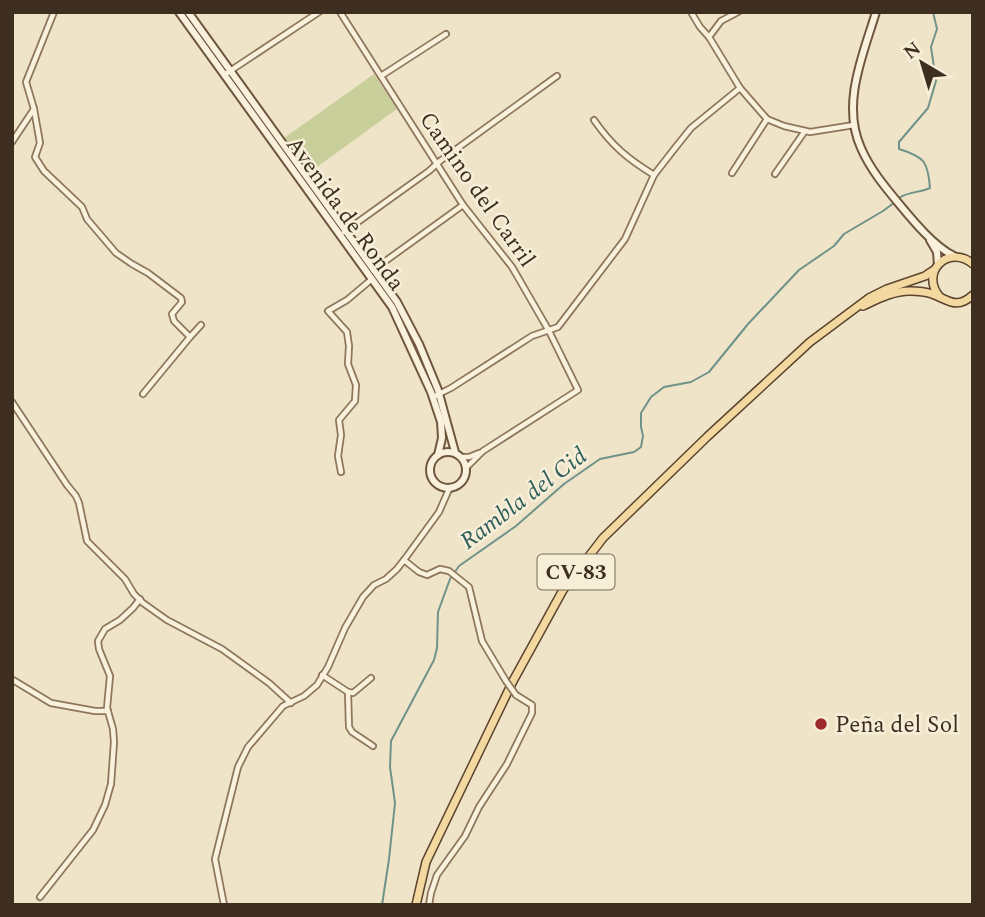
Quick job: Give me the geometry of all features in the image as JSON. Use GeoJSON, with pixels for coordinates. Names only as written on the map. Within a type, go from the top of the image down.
{"type":"FeatureCollection","features":[{"type":"Feature","properties":{"kind":"main road"},"geometry":{"type":"LineString","coordinates":[[954,256],[973,264]]}},
{"type":"Feature","properties":{"kind":"main road","name":"CV-83"},"geometry":{"type":"LineString","coordinates":[[416,905],[426,862],[513,681],[562,590],[603,538],[708,436],[843,315],[887,289],[925,276],[947,258],[954,256]]}},
{"type":"Feature","properties":{"kind":"main road"},"geometry":{"type":"LineString","coordinates":[[936,268],[933,285],[941,298]]}},
{"type":"Feature","properties":{"kind":"main road","name":"CV-83"},"geometry":{"type":"LineString","coordinates":[[843,315],[898,291],[915,290],[953,303],[960,303],[973,295]]}},
{"type":"Feature","properties":{"kind":"street"},"geometry":{"type":"LineString","coordinates":[[54,12],[26,82],[40,144],[35,157],[44,171],[82,207],[87,219],[117,253],[181,298],[182,302],[172,317],[190,337]]}},
{"type":"Feature","properties":{"kind":"street","name":"Avenida de Ronda"},"geometry":{"type":"LineString","coordinates":[[179,12],[344,232],[371,274],[402,312],[419,344],[450,438],[458,454]]}},
{"type":"Feature","properties":{"kind":"street","name":"Avenida de Ronda"},"geometry":{"type":"LineString","coordinates":[[188,12],[227,73]]}},
{"type":"Feature","properties":{"kind":"street"},"geometry":{"type":"LineString","coordinates":[[227,73],[319,12]]}},
{"type":"Feature","properties":{"kind":"street","name":"Camino del Carril"},"geometry":{"type":"LineString","coordinates":[[340,12],[463,205],[512,267],[550,331],[578,390],[483,451]]}},
{"type":"Feature","properties":{"kind":"street"},"geometry":{"type":"LineString","coordinates":[[691,12],[740,88],[767,119],[805,131],[854,125]]}},
{"type":"Feature","properties":{"kind":"street"},"geometry":{"type":"LineString","coordinates":[[709,37],[721,21],[738,12]]}},
{"type":"Feature","properties":{"kind":"street"},"geometry":{"type":"LineString","coordinates":[[876,12],[852,108],[860,146],[884,186],[915,222],[954,256]]}},
{"type":"Feature","properties":{"kind":"street"},"geometry":{"type":"LineString","coordinates":[[381,76],[446,34]]}},
{"type":"Feature","properties":{"kind":"street"},"geometry":{"type":"LineString","coordinates":[[344,232],[557,76]]}},
{"type":"Feature","properties":{"kind":"street"},"geometry":{"type":"LineString","coordinates":[[436,396],[532,336],[558,327],[625,239],[654,175],[691,128],[740,88]]}},
{"type":"Feature","properties":{"kind":"street"},"geometry":{"type":"LineString","coordinates":[[12,142],[34,109]]}},
{"type":"Feature","properties":{"kind":"street"},"geometry":{"type":"LineString","coordinates":[[732,173],[767,119]]}},
{"type":"Feature","properties":{"kind":"street"},"geometry":{"type":"LineString","coordinates":[[594,120],[628,159],[654,175]]}},
{"type":"Feature","properties":{"kind":"street"},"geometry":{"type":"LineString","coordinates":[[775,174],[805,131]]}},
{"type":"Feature","properties":{"kind":"street"},"geometry":{"type":"LineString","coordinates":[[341,472],[338,457],[340,420],[355,401],[356,384],[348,364],[349,346],[346,332],[328,311],[347,300],[371,274],[463,205]]}},
{"type":"Feature","properties":{"kind":"street"},"geometry":{"type":"LineString","coordinates":[[925,232],[936,252],[936,268]]}},
{"type":"Feature","properties":{"kind":"street"},"geometry":{"type":"LineString","coordinates":[[143,394],[201,325]]}},
{"type":"Feature","properties":{"kind":"street","name":"Avenida de Ronda"},"geometry":{"type":"LineString","coordinates":[[436,396],[442,430],[438,455]]}},
{"type":"Feature","properties":{"kind":"street"},"geometry":{"type":"LineString","coordinates":[[12,402],[76,496],[87,541],[125,579],[134,594],[167,620],[222,649],[269,683],[291,703]]}},
{"type":"Feature","properties":{"kind":"street"},"geometry":{"type":"LineString","coordinates":[[483,451],[466,468],[464,479],[460,483],[446,487],[436,483],[430,468],[438,455],[446,452],[469,457],[483,451]]}},
{"type":"Feature","properties":{"kind":"street"},"geometry":{"type":"LineString","coordinates":[[458,454],[466,468]]}},
{"type":"Feature","properties":{"kind":"street"},"geometry":{"type":"LineString","coordinates":[[224,905],[215,859],[238,767],[248,747],[283,706],[304,696],[317,685],[363,597],[404,560],[444,504],[446,487]]}},
{"type":"Feature","properties":{"kind":"street"},"geometry":{"type":"LineString","coordinates":[[404,560],[427,575],[440,569],[449,571],[468,587],[482,640],[516,695],[532,705],[532,713],[507,764],[479,807],[466,836],[437,875],[429,905]]}},
{"type":"Feature","properties":{"kind":"street"},"geometry":{"type":"LineString","coordinates":[[40,897],[93,830],[105,805],[111,784],[114,742],[107,708],[110,676],[98,641],[105,629],[134,608],[140,599]]}},
{"type":"Feature","properties":{"kind":"street"},"geometry":{"type":"LineString","coordinates":[[322,675],[348,692],[353,692],[372,678]]}},
{"type":"Feature","properties":{"kind":"street"},"geometry":{"type":"LineString","coordinates":[[13,680],[51,703],[108,711]]}},
{"type":"Feature","properties":{"kind":"street"},"geometry":{"type":"LineString","coordinates":[[348,692],[349,727],[373,746]]}},
{"type":"Feature","properties":{"kind":"green space"},"geometry":{"type":"Polygon","coordinates":[[[374,74],[397,109],[310,172],[284,138],[374,74]]]}},
{"type":"Feature","properties":{"kind":"waterway","name":"Rambla del Cid"},"geometry":{"type":"LineString","coordinates":[[899,198],[930,188],[924,162],[899,149],[899,142],[928,108],[936,81],[931,47],[937,29],[933,12]]}},
{"type":"Feature","properties":{"kind":"waterway","name":"Rambla del Cid"},"geometry":{"type":"LineString","coordinates":[[382,905],[395,803],[390,767],[391,741],[434,660],[438,612],[450,579],[459,566],[516,526],[564,484],[600,459],[634,452],[641,447],[641,413],[651,397],[664,387],[691,382],[709,372],[748,324],[799,270],[834,246],[844,234],[895,202]]}},
{"type":"Feature","properties":{"kind":"place","name":"Peña del Sol"},"geometry":{"type":"Point","coordinates":[821,724]}}]}
